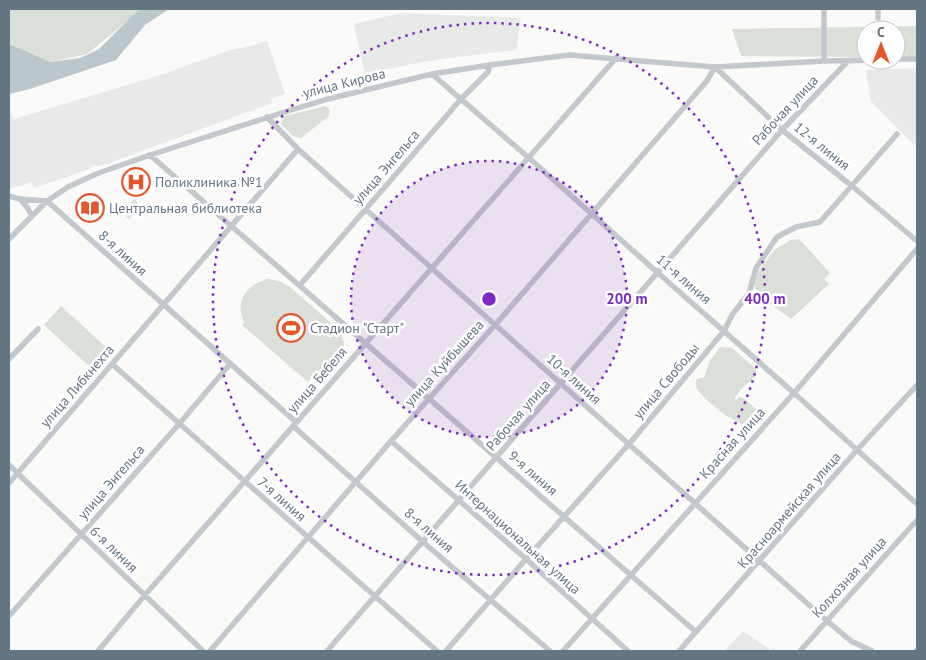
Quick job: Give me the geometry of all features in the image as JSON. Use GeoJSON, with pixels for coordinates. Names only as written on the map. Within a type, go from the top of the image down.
{"type":"FeatureCollection","features":[{"type":"Feature","properties":{"kind":"street"},"geometry":{"type":"LineString","coordinates":[[824,9],[824,61]]}},
{"type":"Feature","properties":{"kind":"street"},"geometry":{"type":"LineString","coordinates":[[878,9],[878,18]]}},
{"type":"Feature","properties":{"kind":"street","name":"улица Кирова"},"geometry":{"type":"LineString","coordinates":[[9,239],[47,201],[68,187],[96,174],[150,154],[267,117],[328,99],[432,74],[569,55],[715,67],[856,61]]}},
{"type":"Feature","properties":{"kind":"street","name":"улица Бебеля"},"geometry":{"type":"LineString","coordinates":[[98,651],[144,595],[616,58]]}},
{"type":"Feature","properties":{"kind":"street","name":"Рабочая улица"},"geometry":{"type":"LineString","coordinates":[[327,651],[782,130],[848,61]]}},
{"type":"Feature","properties":{"kind":"street","name":"улица Энгельса"},"geometry":{"type":"LineString","coordinates":[[300,285],[461,99],[488,72],[490,65]]}},
{"type":"Feature","properties":{"kind":"street","name":"12-я линия"},"geometry":{"type":"LineString","coordinates":[[715,67],[782,130],[917,241]]}},
{"type":"Feature","properties":{"kind":"street","name":"улица Куйбышева"},"geometry":{"type":"LineString","coordinates":[[210,651],[592,214],[706,82],[715,67]]}},
{"type":"Feature","properties":{"kind":"street","name":"11-я линия"},"geometry":{"type":"LineString","coordinates":[[432,74],[917,504]]}},
{"type":"Feature","properties":{"kind":"street","name":"10-я линия"},"geometry":{"type":"LineString","coordinates":[[267,117],[298,149],[827,621],[851,641],[872,651]]}},
{"type":"Feature","properties":{"kind":"street","name":"улица Свободы"},"geometry":{"type":"LineString","coordinates":[[446,651],[629,444],[724,331],[732,315],[749,293],[756,268],[777,236],[796,227],[820,222],[897,134]]}},
{"type":"Feature","properties":{"kind":"street"},"geometry":{"type":"LineString","coordinates":[[233,224],[298,149]]}},
{"type":"Feature","properties":{"kind":"street","name":"9-я линия"},"geometry":{"type":"LineString","coordinates":[[150,154],[233,224],[696,632]]}},
{"type":"Feature","properties":{"kind":"street"},"geometry":{"type":"LineString","coordinates":[[9,196],[20,199],[47,201]]}},
{"type":"Feature","properties":{"kind":"street"},"geometry":{"type":"LineString","coordinates":[[20,199],[28,207],[32,216]]}},
{"type":"Feature","properties":{"kind":"street","name":"8-я линия"},"geometry":{"type":"LineString","coordinates":[[47,201],[230,364],[423,542],[550,651]]}},
{"type":"Feature","properties":{"kind":"street","name":"улица Либкнехта"},"geometry":{"type":"LineString","coordinates":[[9,483],[233,224]]}},
{"type":"Feature","properties":{"kind":"street","name":"Красная улица"},"geometry":{"type":"LineString","coordinates":[[563,651],[794,393],[917,249]]}},
{"type":"Feature","properties":{"kind":"street"},"geometry":{"type":"LineString","coordinates":[[9,359],[38,329]]}},
{"type":"Feature","properties":{"kind":"street","name":"7-я линия"},"geometry":{"type":"LineString","coordinates":[[112,364],[437,651]]}},
{"type":"Feature","properties":{"kind":"street","name":"улица Энгельса"},"geometry":{"type":"LineString","coordinates":[[9,616],[230,364]]}},
{"type":"Feature","properties":{"kind":"street","name":"Красноармейская улица"},"geometry":{"type":"LineString","coordinates":[[679,651],[917,385]]}},
{"type":"Feature","properties":{"kind":"street","name":"Интернациональная улица"},"geometry":{"type":"LineString","coordinates":[[391,442],[526,559],[628,651]]}},
{"type":"Feature","properties":{"kind":"street","name":"6-я линия"},"geometry":{"type":"LineString","coordinates":[[9,465],[203,651]]}},
{"type":"Feature","properties":{"kind":"street","name":"Колхозная улица"},"geometry":{"type":"LineString","coordinates":[[800,651],[917,520]]}},
{"type":"Feature","properties":{"kind":"shaded area"},"geometry":{"type":"Polygon","coordinates":[[[9,9],[141,9],[87,54],[51,62],[9,44],[9,9]]]}},
{"type":"Feature","properties":{"kind":"shaded area"},"geometry":{"type":"Polygon","coordinates":[[[140,9],[169,9],[145,25],[116,60],[30,89],[9,94],[9,44],[51,62],[80,58],[99,49],[140,9]]]}},
{"type":"Feature","properties":{"kind":"shaded area"},"geometry":{"type":"Polygon","coordinates":[[[401,13],[521,18],[516,50],[411,64],[365,74],[354,24],[401,13]]]}},
{"type":"Feature","properties":{"kind":"shaded area"},"geometry":{"type":"Polygon","coordinates":[[[906,26],[917,26],[917,57],[906,57],[906,26]]]}},
{"type":"Feature","properties":{"kind":"shaded area"},"geometry":{"type":"Polygon","coordinates":[[[856,27],[856,57],[741,56],[732,29],[856,27]]]}},
{"type":"Feature","properties":{"kind":"shaded area"},"geometry":{"type":"Polygon","coordinates":[[[267,41],[285,94],[271,99],[272,103],[106,165],[95,165],[90,167],[90,169],[34,188],[31,182],[9,189],[9,113],[14,119],[157,76],[231,50],[267,41]]]}},
{"type":"Feature","properties":{"kind":"shaded area"},"geometry":{"type":"Polygon","coordinates":[[[906,68],[917,68],[917,147],[871,101],[866,70],[906,70],[906,68]]]}},
{"type":"Feature","properties":{"kind":"shaded area"},"geometry":{"type":"Polygon","coordinates":[[[326,106],[330,110],[329,116],[301,138],[293,136],[281,124],[284,116],[326,106]]]}},
{"type":"Feature","properties":{"kind":"shaded area"},"geometry":{"type":"Polygon","coordinates":[[[134,199],[141,206],[129,219],[122,212],[134,199]]]}},
{"type":"Feature","properties":{"kind":"shaded area"},"geometry":{"type":"Polygon","coordinates":[[[799,239],[830,273],[824,279],[829,284],[791,319],[762,298],[754,284],[757,273],[775,249],[791,240],[799,239]]]}},
{"type":"Feature","properties":{"kind":"shaded area","name":"Стадион \"Старт\""},"geometry":{"type":"Polygon","coordinates":[[[268,279],[290,287],[340,331],[343,339],[343,356],[336,369],[329,374],[312,377],[308,382],[242,325],[244,322],[241,307],[244,294],[254,285],[268,279]]]}},
{"type":"Feature","properties":{"kind":"shaded area"},"geometry":{"type":"Polygon","coordinates":[[[61,306],[108,349],[91,368],[44,325],[61,306]]]}},
{"type":"Feature","properties":{"kind":"shaded area"},"geometry":{"type":"Polygon","coordinates":[[[720,347],[732,348],[756,369],[756,376],[742,388],[734,399],[736,400],[739,397],[745,399],[759,412],[747,427],[721,412],[696,387],[697,379],[704,377],[710,361],[720,347]]]}},
{"type":"Feature","properties":{"kind":"shaded area"},"geometry":{"type":"Polygon","coordinates":[[[743,631],[771,650],[773,647],[779,651],[724,651],[743,631]]]}},
{"type":"Feature","properties":{"kind":"place","name":"Поликлиника №1"},"geometry":{"type":"Point","coordinates":[136,182]}},
{"type":"Feature","properties":{"kind":"place","name":"Центральная библиотека"},"geometry":{"type":"Point","coordinates":[90,208]}},
{"type":"Feature","properties":{"kind":"place","name":"Стадион \"Старт\""},"geometry":{"type":"Point","coordinates":[291,328]}}]}
